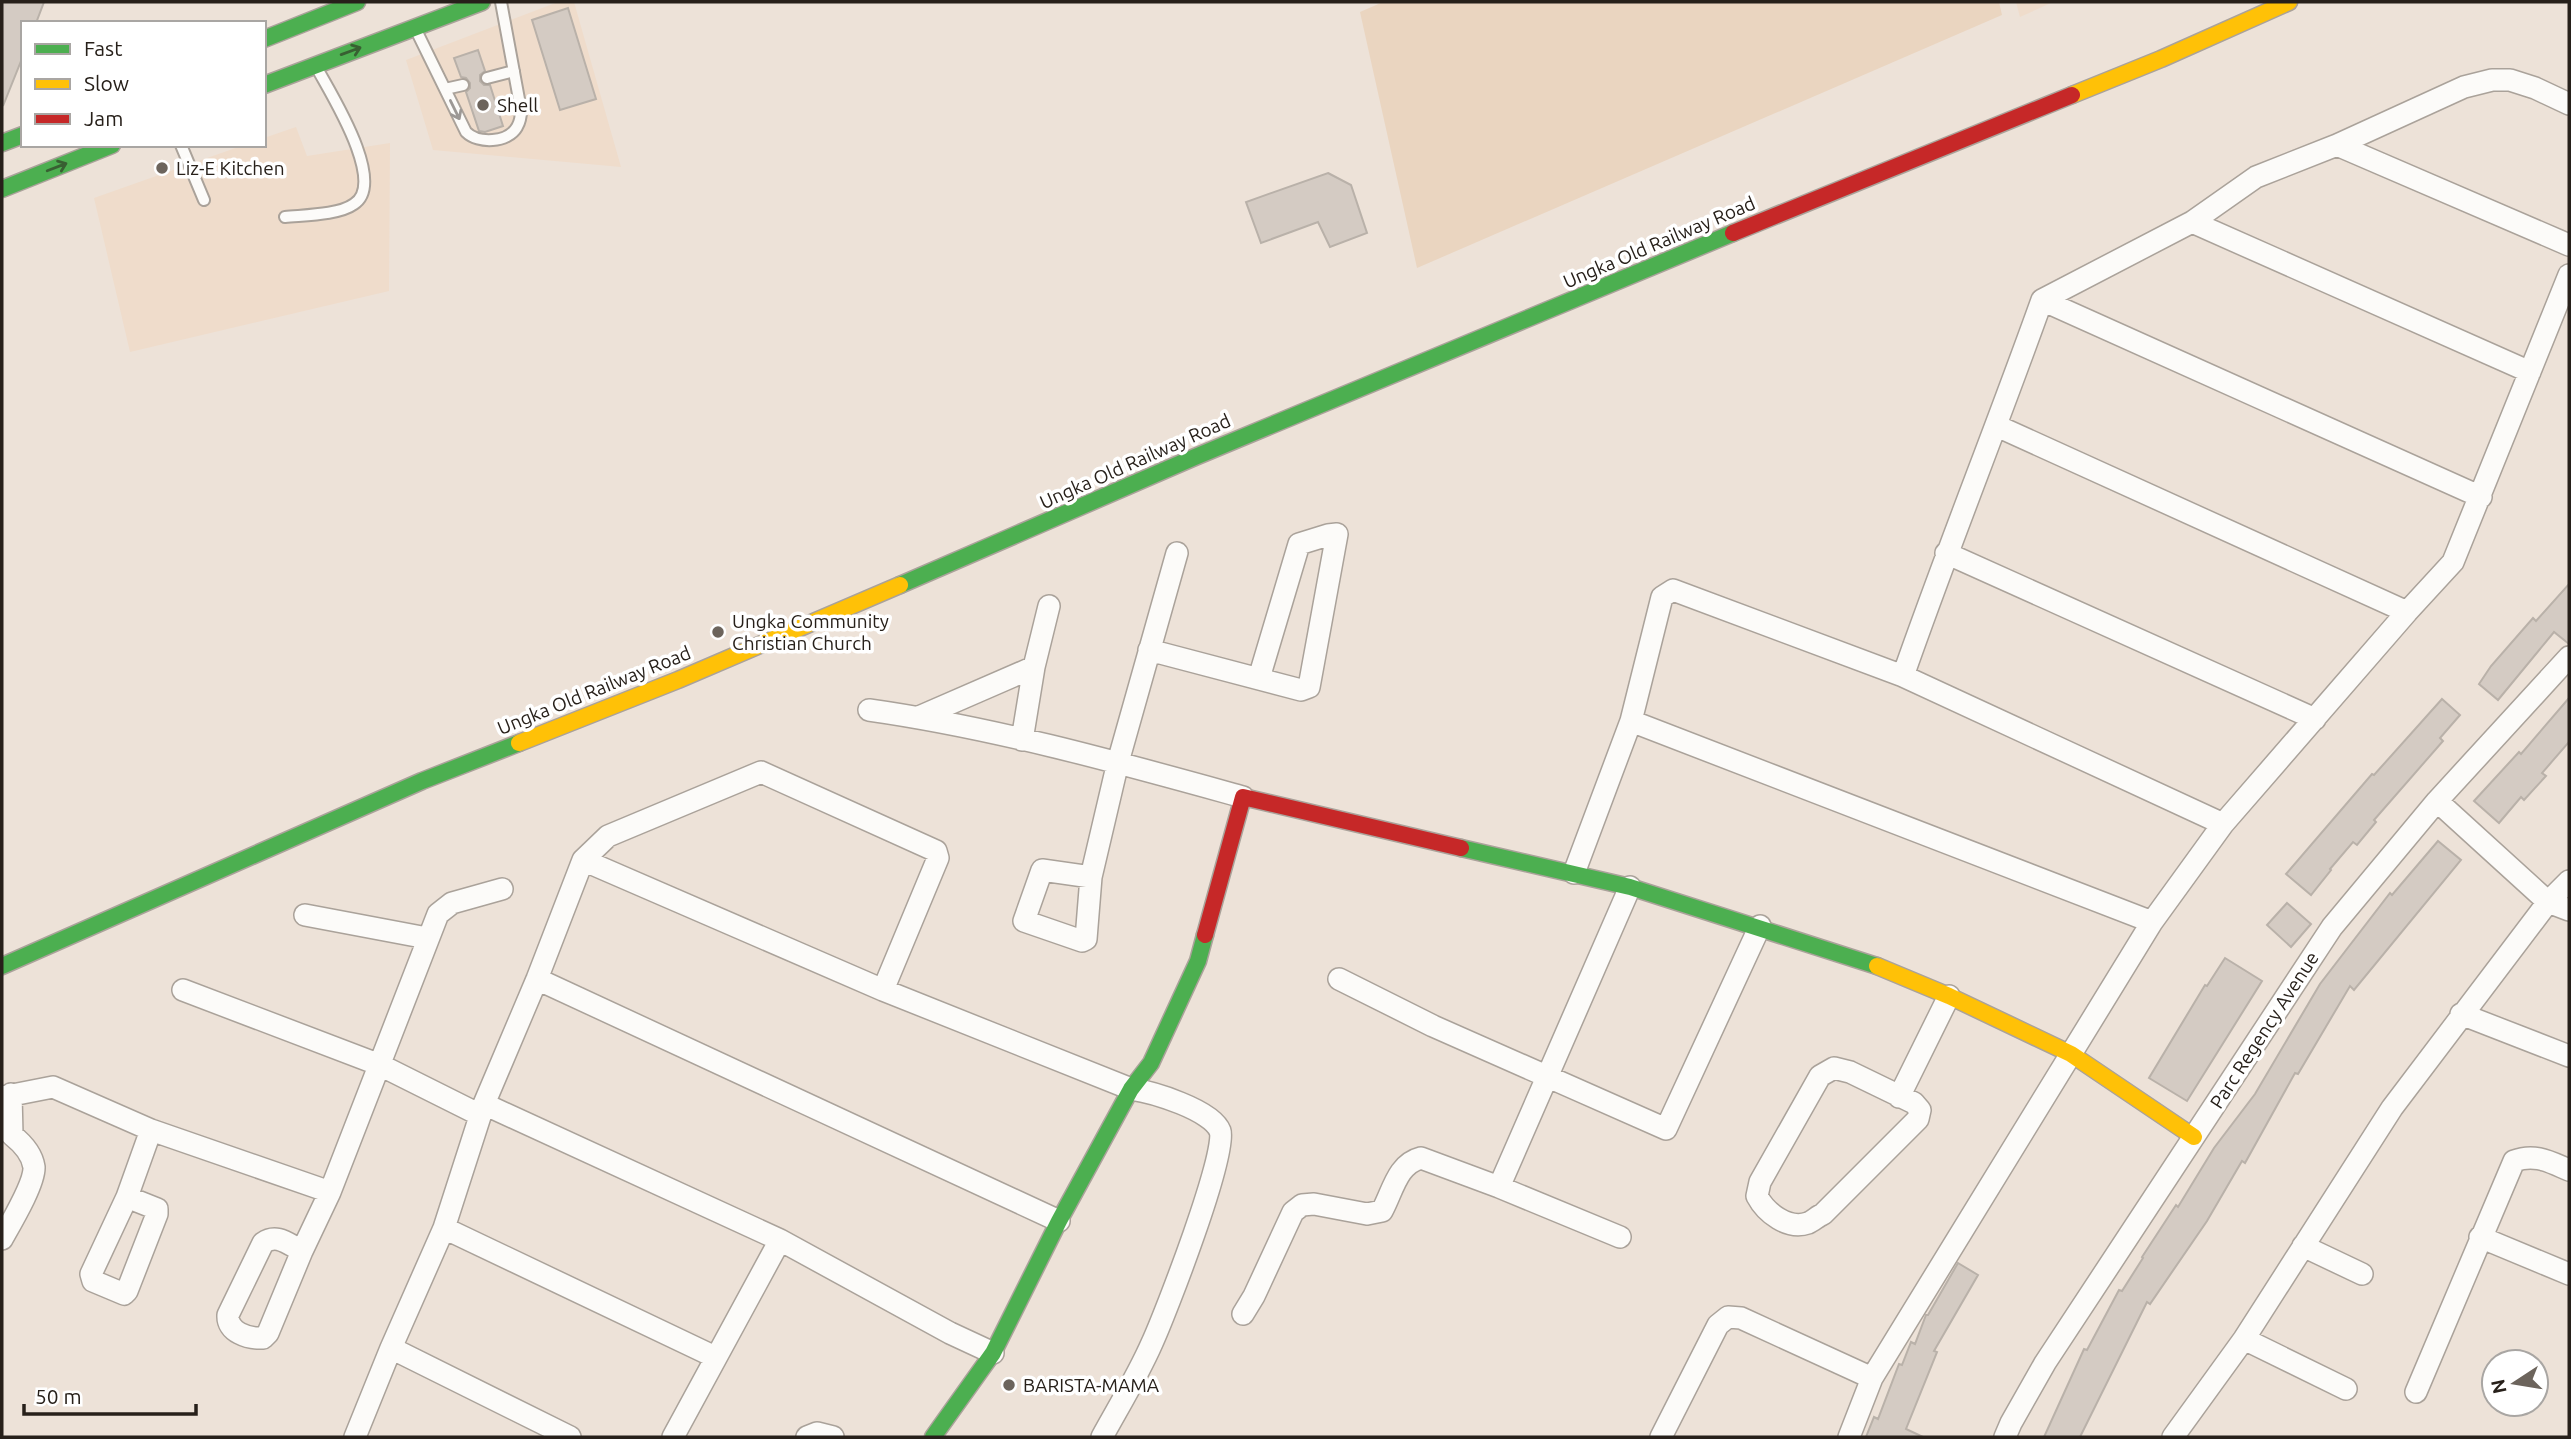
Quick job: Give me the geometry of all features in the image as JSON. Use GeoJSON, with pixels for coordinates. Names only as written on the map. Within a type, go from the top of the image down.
{"type":"FeatureCollection","features":[{"type":"Feature","properties":{"kind":"street"},"geometry":{"type":"LineString","coordinates":[[266,38],[357,2]]}},
{"type":"Feature","properties":{"kind":"street"},"geometry":{"type":"LineString","coordinates":[[266,84],[482,2]]}},
{"type":"Feature","properties":{"kind":"street","name":"Ungka Old Railway Road"},"geometry":{"type":"LineString","coordinates":[[2,966],[422,781],[678,680],[1089,505],[1206,452],[1884,170],[2161,59],[2289,2]]}},
{"type":"Feature","properties":{"kind":"street"},"geometry":{"type":"LineString","coordinates":[[1903,676],[1946,553],[1997,426],[2042,299],[2192,222],[2256,177],[2337,145],[2464,87],[2491,80],[2510,80],[2569,104]]}},
{"type":"Feature","properties":{"kind":"street"},"geometry":{"type":"LineString","coordinates":[[2,143],[21,136]]}},
{"type":"Feature","properties":{"kind":"street"},"geometry":{"type":"LineString","coordinates":[[2337,145],[2569,245]]}},
{"type":"Feature","properties":{"kind":"street"},"geometry":{"type":"LineString","coordinates":[[2,189],[107,147]]}},
{"type":"Feature","properties":{"kind":"street"},"geometry":{"type":"LineString","coordinates":[[2192,222],[2530,372]]}},
{"type":"Feature","properties":{"kind":"street"},"geometry":{"type":"LineString","coordinates":[[1849,1437],[1872,1378],[2152,922],[2223,824],[2453,562],[2569,275]]}},
{"type":"Feature","properties":{"kind":"street"},"geometry":{"type":"LineString","coordinates":[[2042,299],[2481,497]]}},
{"type":"Feature","properties":{"kind":"street"},"geometry":{"type":"LineString","coordinates":[[1997,426],[2407,612]]}},
{"type":"Feature","properties":{"kind":"street"},"geometry":{"type":"LineString","coordinates":[[1149,650],[1301,690],[1309,687],[1337,534],[1328,534],[1299,544],[1259,678]]}},
{"type":"Feature","properties":{"kind":"street"},"geometry":{"type":"LineString","coordinates":[[1091,877],[1118,762],[1177,553]]}},
{"type":"Feature","properties":{"kind":"street"},"geometry":{"type":"LineString","coordinates":[[1946,553],[2315,719]]}},
{"type":"Feature","properties":{"kind":"street"},"geometry":{"type":"LineString","coordinates":[[1574,873],[1631,721],[1662,597],[1673,590],[1903,676],[2223,824]]}},
{"type":"Feature","properties":{"kind":"street"},"geometry":{"type":"LineString","coordinates":[[1021,740],[1034,667],[1049,606]]}},
{"type":"Feature","properties":{"kind":"street","name":"Parc Regency Avenue"},"geometry":{"type":"LineString","coordinates":[[2006,1437],[2011,1423],[2045,1363],[2332,927],[2437,800],[2569,657]]}},
{"type":"Feature","properties":{"kind":"street"},"geometry":{"type":"LineString","coordinates":[[919,717],[1034,667]]}},
{"type":"Feature","properties":{"kind":"street"},"geometry":{"type":"LineString","coordinates":[[869,710],[919,717],[1118,762],[1243,797],[1630,887],[1760,926],[1867,962],[1949,996],[2071,1054],[2194,1137]]}},
{"type":"Feature","properties":{"kind":"street"},"geometry":{"type":"LineString","coordinates":[[1631,721],[2152,922]]}},
{"type":"Feature","properties":{"kind":"street"},"geometry":{"type":"LineString","coordinates":[[355,1437],[443,1228],[482,1110],[583,860],[608,836],[761,772],[936,851],[938,858],[883,990]]}},
{"type":"Feature","properties":{"kind":"street"},"geometry":{"type":"LineString","coordinates":[[933,1437],[993,1353],[1059,1221],[1131,1089],[1151,1063],[1198,961],[1243,797]]}},
{"type":"Feature","properties":{"kind":"street"},"geometry":{"type":"LineString","coordinates":[[2437,800],[2548,902],[2569,910]]}},
{"type":"Feature","properties":{"kind":"street"},"geometry":{"type":"LineString","coordinates":[[583,860],[883,990],[1131,1089],[1156,1093],[1193,1109],[1216,1124],[1222,1138],[1205,1198],[1152,1343],[1102,1437]]}},
{"type":"Feature","properties":{"kind":"street"},"geometry":{"type":"LineString","coordinates":[[2173,1437],[2244,1339],[2392,1108],[2548,902],[2569,881]]}},
{"type":"Feature","properties":{"kind":"street"},"geometry":{"type":"LineString","coordinates":[[1499,1187],[1630,887]]}},
{"type":"Feature","properties":{"kind":"street"},"geometry":{"type":"LineString","coordinates":[[302,1251],[278,1238],[270,1238],[263,1243],[228,1315],[227,1323],[231,1328],[255,1338],[263,1338],[268,1333],[330,1192],[427,938],[444,907],[502,889]]}},
{"type":"Feature","properties":{"kind":"street"},"geometry":{"type":"LineString","coordinates":[[305,915],[427,938]]}},
{"type":"Feature","properties":{"kind":"street"},"geometry":{"type":"LineString","coordinates":[[1339,979],[1433,1026],[1666,1129],[1760,926]]}},
{"type":"Feature","properties":{"kind":"street"},"geometry":{"type":"LineString","coordinates":[[537,979],[1059,1221]]}},
{"type":"Feature","properties":{"kind":"street"},"geometry":{"type":"LineString","coordinates":[[183,990],[380,1065],[780,1240],[950,1333],[993,1353]]}},
{"type":"Feature","properties":{"kind":"street"},"geometry":{"type":"LineString","coordinates":[[1899,1097],[1949,996]]}},
{"type":"Feature","properties":{"kind":"street"},"geometry":{"type":"LineString","coordinates":[[2461,1014],[2569,1056]]}},
{"type":"Feature","properties":{"kind":"street"},"geometry":{"type":"LineString","coordinates":[[1834,1068],[1850,1072],[1899,1097],[1914,1103],[1920,1111],[1918,1119],[1823,1214],[1808,1223],[1788,1224],[1763,1208],[1757,1196],[1760,1182],[1820,1076],[1834,1068]]}},
{"type":"Feature","properties":{"kind":"street"},"geometry":{"type":"LineString","coordinates":[[2,1239],[32,1180],[34,1169],[24,1145],[7,1138],[6,1096],[53,1087],[151,1130],[330,1192]]}},
{"type":"Feature","properties":{"kind":"street"},"geometry":{"type":"LineString","coordinates":[[127,1197],[151,1130]]}},
{"type":"Feature","properties":{"kind":"street"},"geometry":{"type":"LineString","coordinates":[[2416,1392],[2514,1161],[2525,1157],[2540,1158],[2569,1170]]}},
{"type":"Feature","properties":{"kind":"street"},"geometry":{"type":"LineString","coordinates":[[1243,1314],[1293,1212],[1302,1205],[1314,1204],[1367,1214],[1382,1211],[1403,1167],[1421,1158],[1620,1237]]}},
{"type":"Feature","properties":{"kind":"street"},"geometry":{"type":"LineString","coordinates":[[443,1228],[715,1357]]}},
{"type":"Feature","properties":{"kind":"street"},"geometry":{"type":"LineString","coordinates":[[2480,1237],[2569,1274]]}},
{"type":"Feature","properties":{"kind":"street"},"geometry":{"type":"LineString","coordinates":[[673,1437],[780,1240]]}},
{"type":"Feature","properties":{"kind":"street"},"geometry":{"type":"LineString","coordinates":[[2303,1246],[2362,1274]]}},
{"type":"Feature","properties":{"kind":"street"},"geometry":{"type":"LineString","coordinates":[[1666,1436],[1718,1325],[1728,1317],[1741,1318],[1872,1378]]}},
{"type":"Feature","properties":{"kind":"street"},"geometry":{"type":"LineString","coordinates":[[2244,1339],[2346,1389]]}},
{"type":"Feature","properties":{"kind":"street"},"geometry":{"type":"LineString","coordinates":[[391,1348],[570,1437]]}},
{"type":"Feature","properties":{"kind":"street"},"geometry":{"type":"LineString","coordinates":[[807,1437],[817,1433],[833,1437]]}},
{"type":"Feature","properties":{"kind":"lane"},"geometry":{"type":"LineString","coordinates":[[415,27],[466,132],[470,136],[498,139],[512,133],[519,125],[521,110],[500,2]]}},
{"type":"Feature","properties":{"kind":"lane"},"geometry":{"type":"LineString","coordinates":[[285,217],[346,209],[358,202],[362,193],[364,167],[348,123],[316,64]]}},
{"type":"Feature","properties":{"kind":"lane"},"geometry":{"type":"LineString","coordinates":[[487,78],[514,71]]}},
{"type":"Feature","properties":{"kind":"lane"},"geometry":{"type":"LineString","coordinates":[[445,89],[463,85]]}},
{"type":"Feature","properties":{"kind":"lane"},"geometry":{"type":"LineString","coordinates":[[182,147],[204,200]]}},
{"type":"Feature","properties":{"kind":"shaded area"},"geometry":{"type":"Polygon","coordinates":[[[558,2],[574,2],[621,167],[433,150],[406,60],[558,2]]]}},
{"type":"Feature","properties":{"kind":"shaded area"},"geometry":{"type":"Polygon","coordinates":[[[1383,2],[1999,2],[2002,15],[1417,268],[1360,12],[1383,2]]]}},
{"type":"Feature","properties":{"kind":"shaded area"},"geometry":{"type":"Polygon","coordinates":[[[2016,2],[2053,2],[2020,17],[2016,2]]]}},
{"type":"Feature","properties":{"kind":"shaded area"},"geometry":{"type":"Polygon","coordinates":[[[296,127],[307,156],[390,143],[389,291],[130,352],[94,198],[238,147],[266,147],[266,137],[296,127]]]}},
{"type":"Feature","properties":{"kind":"building"},"geometry":{"type":"Polygon","coordinates":[[[2,2],[44,2],[37,21],[21,21],[21,61],[3,106],[2,2]]]}},
{"type":"Feature","properties":{"kind":"building"},"geometry":{"type":"Polygon","coordinates":[[[568,8],[596,99],[560,110],[532,20],[568,8]]]}},
{"type":"Feature","properties":{"kind":"building","name":"Shell"},"geometry":{"type":"Polygon","coordinates":[[[478,50],[485,71],[480,75],[480,81],[484,85],[490,85],[503,126],[485,132],[479,131],[466,92],[470,83],[461,77],[454,58],[478,50]]]}},
{"type":"Feature","properties":{"kind":"building"},"geometry":{"type":"Polygon","coordinates":[[[1328,173],[1351,185],[1367,233],[1330,247],[1318,222],[1261,243],[1246,202],[1328,173]]]}},
{"type":"Feature","properties":{"kind":"building"},"geometry":{"type":"Polygon","coordinates":[[[2569,584],[2569,644],[2554,632],[2498,700],[2479,684],[2491,666],[2533,618],[2536,621],[2569,584]]]}},
{"type":"Feature","properties":{"kind":"building"},"geometry":{"type":"Polygon","coordinates":[[[2569,698],[2569,742],[2542,773],[2546,776],[2524,800],[2521,797],[2499,823],[2474,801],[2519,752],[2521,754],[2569,698]]]}},
{"type":"Feature","properties":{"kind":"building"},"geometry":{"type":"Polygon","coordinates":[[[2442,699],[2460,715],[2440,738],[2443,741],[2374,820],[2376,822],[2357,845],[2353,842],[2311,895],[2286,874],[2372,774],[2374,775],[2442,699]]]}},
{"type":"Feature","properties":{"kind":"building"},"geometry":{"type":"Polygon","coordinates":[[[2438,841],[2461,860],[2354,990],[2350,986],[2298,1074],[2295,1073],[2245,1163],[2242,1161],[2207,1221],[2150,1304],[2147,1302],[2080,1437],[2044,1437],[2084,1349],[2087,1350],[2119,1290],[2122,1291],[2214,1148],[2255,1094],[2320,984],[2390,893],[2392,895],[2438,841]]]}},
{"type":"Feature","properties":{"kind":"building"},"geometry":{"type":"Polygon","coordinates":[[[2287,903],[2311,924],[2291,947],[2267,925],[2287,903]]]}},
{"type":"Feature","properties":{"kind":"building"},"geometry":{"type":"Polygon","coordinates":[[[2225,958],[2262,981],[2187,1101],[2149,1078],[2205,985],[2207,986],[2225,958]]]}},
{"type":"Feature","properties":{"kind":"building"},"geometry":{"type":"Polygon","coordinates":[[[1958,1263],[1978,1275],[1934,1351],[1937,1352],[1906,1429],[1923,1437],[1866,1437],[1874,1417],[1878,1419],[1899,1364],[1902,1365],[1911,1342],[1915,1344],[1926,1315],[1958,1263]]]}},
{"type":"Feature","properties":{"kind":"traffic: fast"},"geometry":{"type":"LineString","coordinates":[[266,38],[357,2]]}},
{"type":"Feature","properties":{"kind":"traffic: fast"},"geometry":{"type":"LineString","coordinates":[[266,84],[482,2]]}},
{"type":"Feature","properties":{"kind":"traffic: fast"},"geometry":{"type":"LineString","coordinates":[[2,143],[21,136]]}},
{"type":"Feature","properties":{"kind":"traffic: fast"},"geometry":{"type":"LineString","coordinates":[[2,189],[107,147]]}},
{"type":"Feature","properties":{"kind":"traffic: fast"},"geometry":{"type":"LineString","coordinates":[[900,585],[1195,457],[1733,233]]}},
{"type":"Feature","properties":{"kind":"traffic: fast"},"geometry":{"type":"LineString","coordinates":[[2,966],[422,781],[519,743]]}},
{"type":"Feature","properties":{"kind":"traffic: fast"},"geometry":{"type":"LineString","coordinates":[[1461,848],[1630,887],[1877,966]]}},
{"type":"Feature","properties":{"kind":"traffic: fast"},"geometry":{"type":"LineString","coordinates":[[933,1437],[993,1353],[1059,1221],[1131,1089],[1151,1063],[1198,961],[1205,935]]}},
{"type":"Feature","properties":{"kind":"traffic: slow"},"geometry":{"type":"LineString","coordinates":[[2072,95],[2289,2]]}},
{"type":"Feature","properties":{"kind":"traffic: slow"},"geometry":{"type":"LineString","coordinates":[[519,743],[678,680],[900,585]]}},
{"type":"Feature","properties":{"kind":"traffic: slow"},"geometry":{"type":"LineString","coordinates":[[1877,966],[1949,996],[2071,1054],[2194,1137]]}},
{"type":"Feature","properties":{"kind":"traffic: jam"},"geometry":{"type":"LineString","coordinates":[[1733,233],[2072,95]]}},
{"type":"Feature","properties":{"kind":"traffic: jam"},"geometry":{"type":"LineString","coordinates":[[1205,935],[1243,797],[1461,848]]}},
{"type":"Feature","properties":{"kind":"place","name":"Shell"},"geometry":{"type":"Point","coordinates":[483,105]}},
{"type":"Feature","properties":{"kind":"place","name":"Liz-E Kitchen"},"geometry":{"type":"Point","coordinates":[162,168]}},
{"type":"Feature","properties":{"kind":"place","name":"Ungka Community Christian Church"},"geometry":{"type":"Point","coordinates":[718,632]}},
{"type":"Feature","properties":{"kind":"place","name":"BARISTA-MAMA"},"geometry":{"type":"Point","coordinates":[1009,1385]}}]}
